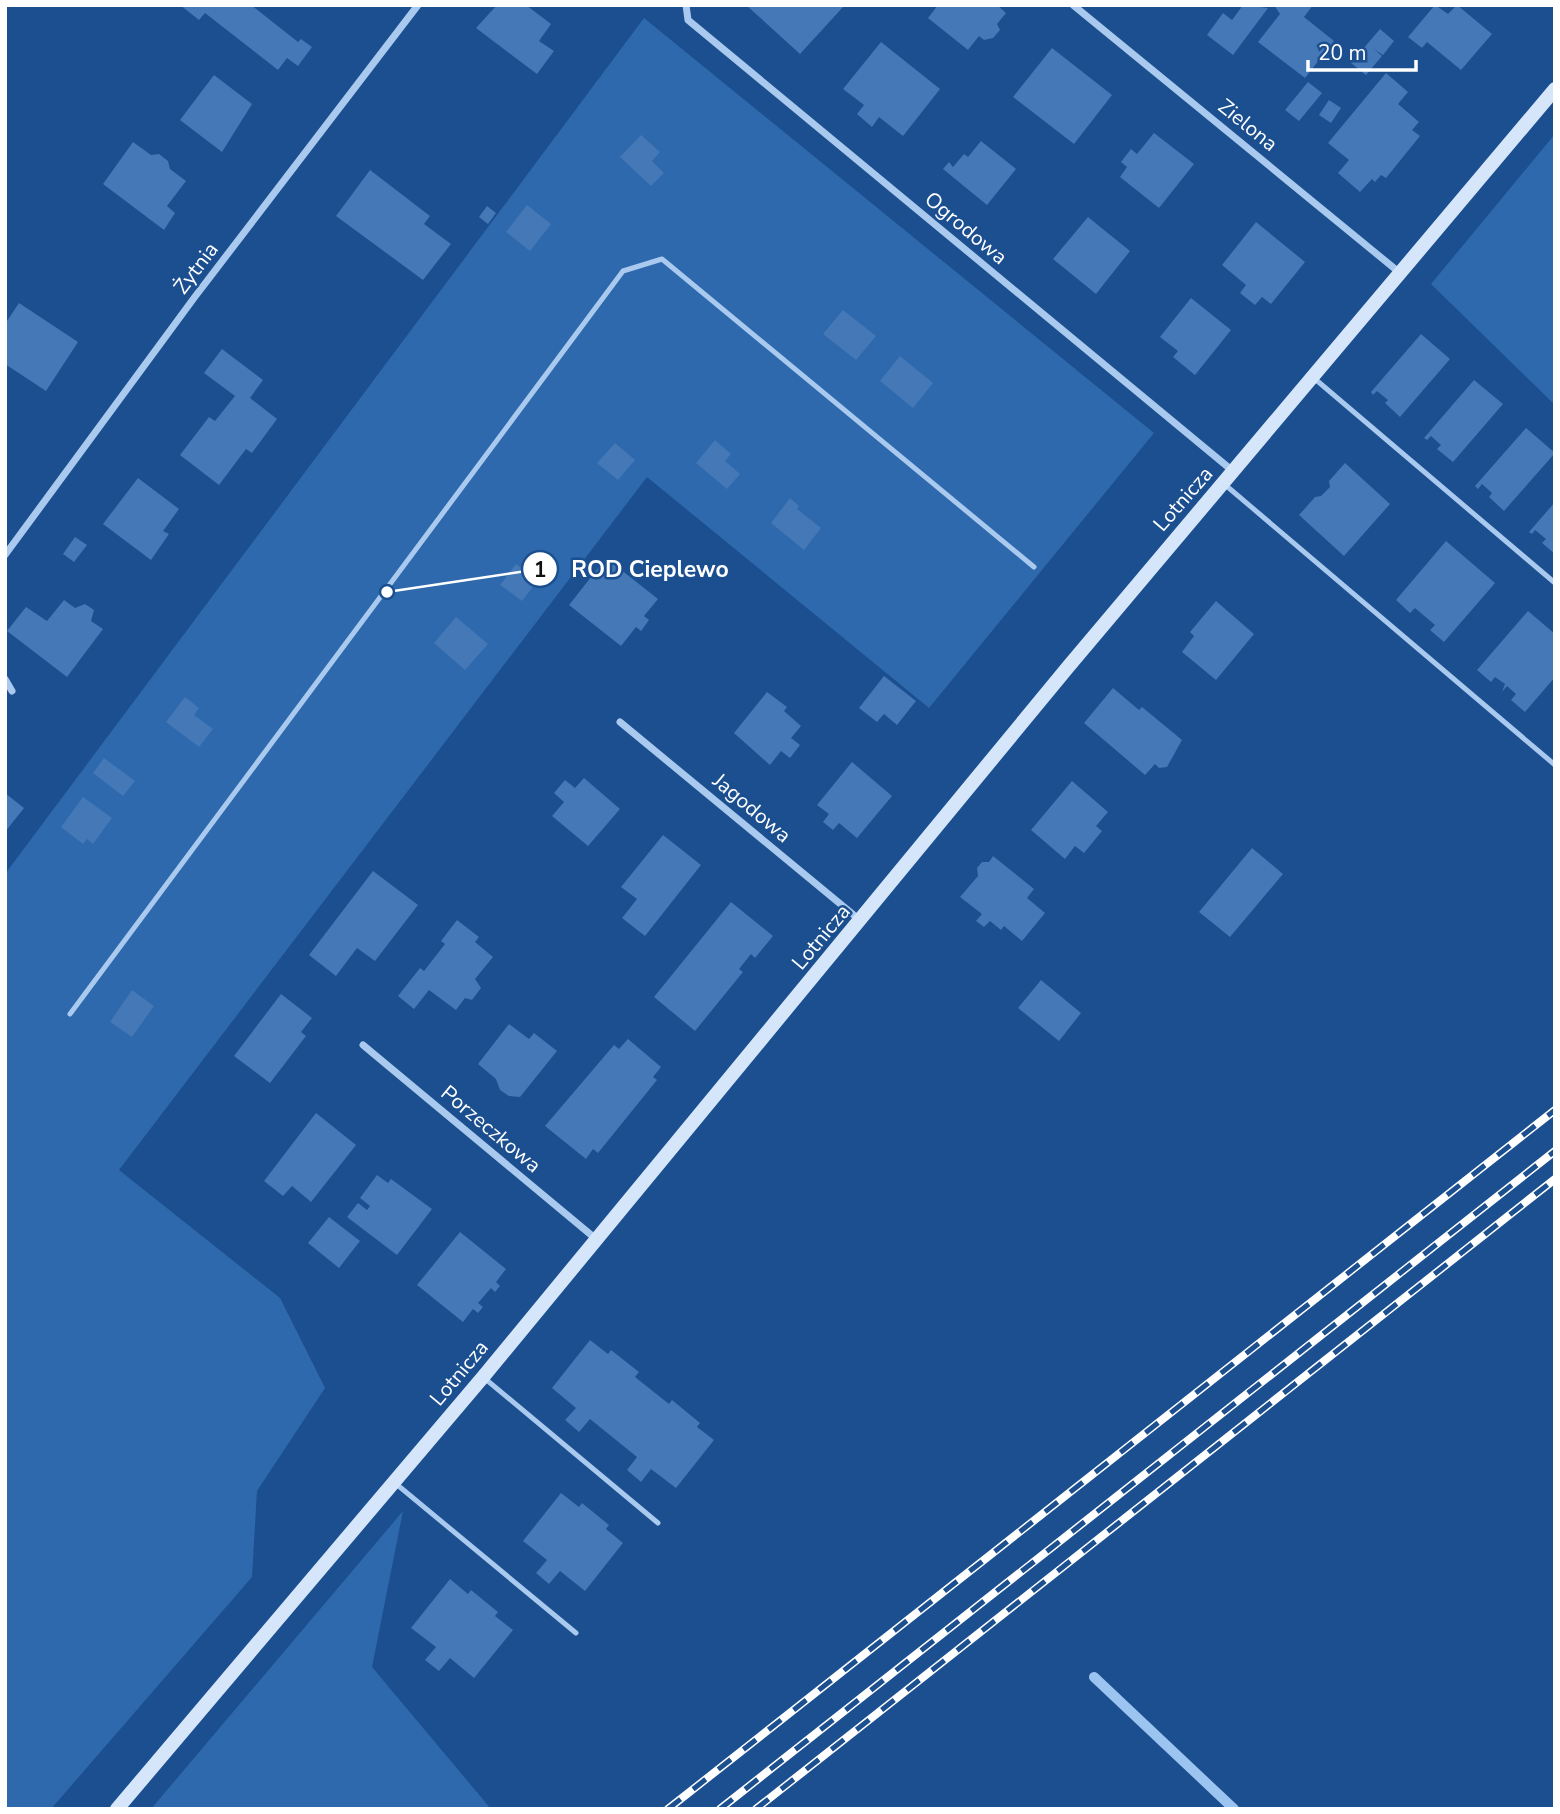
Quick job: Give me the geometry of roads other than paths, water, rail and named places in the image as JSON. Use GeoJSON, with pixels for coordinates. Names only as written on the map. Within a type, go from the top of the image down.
{"type":"FeatureCollection","features":[{"type":"Feature","properties":{"kind":"street","name":"Żytnia"},"geometry":{"type":"LineString","coordinates":[[5,555],[203,287],[418,5]]}},
{"type":"Feature","properties":{"kind":"street","name":"Ogrodowa"},"geometry":{"type":"LineString","coordinates":[[686,5],[688,20],[1234,472]]}},
{"type":"Feature","properties":{"kind":"street","name":"Zielona"},"geometry":{"type":"LineString","coordinates":[[1073,5],[1401,273]]}},
{"type":"Feature","properties":{"kind":"street","name":"Lotnicza"},"geometry":{"type":"LineString","coordinates":[[117,1809],[484,1377],[861,922],[1068,667],[1555,89]]}},
{"type":"Feature","properties":{"kind":"street"},"geometry":{"type":"LineString","coordinates":[[5,679],[12,691]]}},
{"type":"Feature","properties":{"kind":"street","name":"Jagodowa"},"geometry":{"type":"LineString","coordinates":[[620,722],[861,922]]}},
{"type":"Feature","properties":{"kind":"street","name":"Porzeczkowa"},"geometry":{"type":"LineString","coordinates":[[363,1045],[597,1240]]}},
{"type":"Feature","properties":{"kind":"lane"},"geometry":{"type":"LineString","coordinates":[[70,1014],[623,271],[662,259],[1034,566]]}},
{"type":"Feature","properties":{"kind":"lane"},"geometry":{"type":"LineString","coordinates":[[1312,377],[1555,583]]}},
{"type":"Feature","properties":{"kind":"lane"},"geometry":{"type":"LineString","coordinates":[[1223,483],[1555,765]]}},
{"type":"Feature","properties":{"kind":"lane"},"geometry":{"type":"LineString","coordinates":[[484,1377],[658,1523]]}},
{"type":"Feature","properties":{"kind":"lane"},"geometry":{"type":"LineString","coordinates":[[395,1483],[576,1633]]}},
{"type":"Feature","properties":{"kind":"waterway"},"geometry":{"type":"LineString","coordinates":[[1094,1677],[1234,1809]]}},
{"type":"Feature","properties":{"kind":"railway"},"geometry":{"type":"LineString","coordinates":[[668,1809],[1555,1110]]}},
{"type":"Feature","properties":{"kind":"railway"},"geometry":{"type":"LineString","coordinates":[[720,1809],[1555,1151]]}},
{"type":"Feature","properties":{"kind":"railway"},"geometry":{"type":"LineString","coordinates":[[756,1809],[1555,1179]]}},
{"type":"Feature","properties":{"kind":"place","name":"ROD Cieplewo"},"geometry":{"type":"Point","coordinates":[387,592]}}]}
